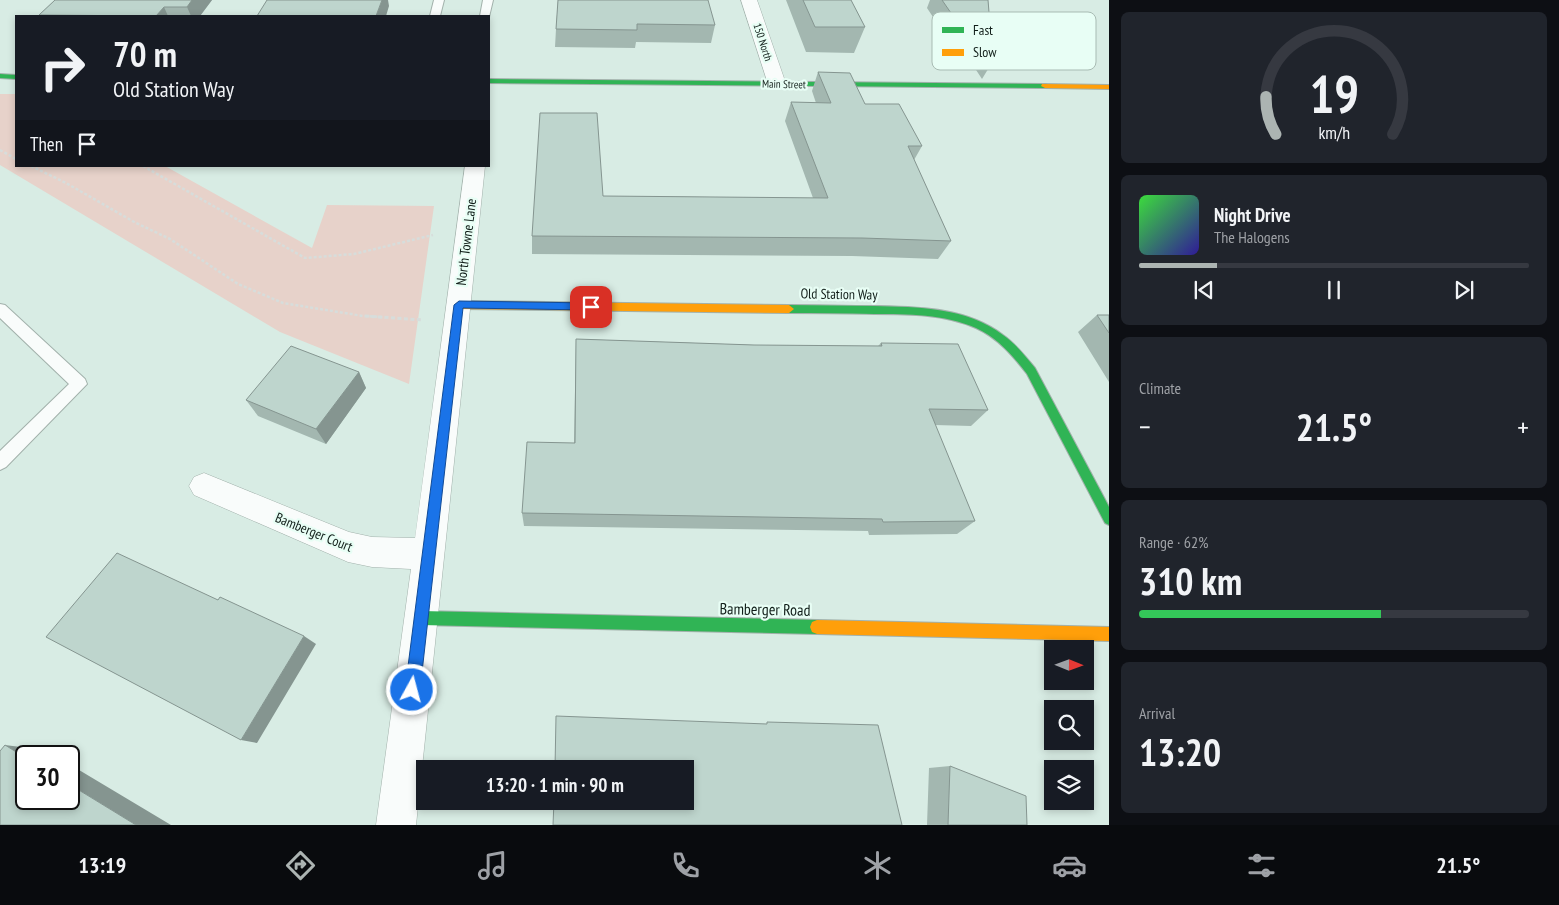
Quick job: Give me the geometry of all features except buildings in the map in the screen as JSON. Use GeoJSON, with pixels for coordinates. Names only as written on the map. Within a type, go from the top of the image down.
{"type":"FeatureCollection","features":[{"type":"Feature","properties":{"kind":"street","name":"150 North"},"geometry":{"type":"LineString","coordinates":[[749,0],[777,84]]}},
{"type":"Feature","properties":{"kind":"street"},"geometry":{"type":"LineString","coordinates":[[0,76],[15,77]]}},
{"type":"Feature","properties":{"kind":"street","name":"Main Street"},"geometry":{"type":"LineString","coordinates":[[490,81],[1109,87]]}},
{"type":"Feature","properties":{"kind":"street","name":"North Towne Lane"},"geometry":{"type":"LineString","coordinates":[[396,825],[475,167]]}},
{"type":"Feature","properties":{"kind":"street","name":"Old Station Way"},"geometry":{"type":"LineString","coordinates":[[459,305],[920,310],[950,313],[980,325],[1008,344],[1024,362],[1109,519]]}},
{"type":"Feature","properties":{"kind":"street","name":"Bamberger Court"},"geometry":{"type":"LineString","coordinates":[[204,486],[348,547],[372,552],[429,554]]}},
{"type":"Feature","properties":{"kind":"street","name":"Bamberger Road"},"geometry":{"type":"LineString","coordinates":[[421,618],[1109,634]]}},
{"type":"Feature","properties":{"kind":"lane"},"geometry":{"type":"LineString","coordinates":[[435,15],[439,0]]}},
{"type":"Feature","properties":{"kind":"lane"},"geometry":{"type":"LineString","coordinates":[[485,15],[488,0]]}},
{"type":"Feature","properties":{"kind":"lane"},"geometry":{"type":"LineString","coordinates":[[0,309],[79,384],[0,462]]}},
{"type":"Feature","properties":{"kind":"path"},"geometry":{"type":"LineString","coordinates":[[0,150],[15,158]]}},
{"type":"Feature","properties":{"kind":"path"},"geometry":{"type":"LineString","coordinates":[[33,167],[66,183],[136,223],[170,239],[238,284],[283,303],[363,316],[423,320]]}},
{"type":"Feature","properties":{"kind":"path"},"geometry":{"type":"LineString","coordinates":[[146,167],[305,258],[335,259],[438,234]]}},
{"type":"Feature","properties":{"kind":"shaded area"},"geometry":{"type":"Polygon","coordinates":[[[0,94],[15,94],[15,167],[167,167],[312,248],[327,205],[434,206],[409,384],[280,332],[0,165],[0,94]]]}},
{"type":"Feature","properties":{"kind":"traffic: fast"},"geometry":{"type":"LineString","coordinates":[[0,76],[15,77]]}},
{"type":"Feature","properties":{"kind":"traffic: fast"},"geometry":{"type":"LineString","coordinates":[[490,81],[1045,86]]}},
{"type":"Feature","properties":{"kind":"traffic: fast"},"geometry":{"type":"LineString","coordinates":[[789,309],[920,311],[962,319],[981,326],[999,337],[1016,352],[1031,371],[1109,519]]}},
{"type":"Feature","properties":{"kind":"traffic: fast"},"geometry":{"type":"LineString","coordinates":[[421,618],[817,627]]}},
{"type":"Feature","properties":{"kind":"traffic: slow"},"geometry":{"type":"LineString","coordinates":[[1045,86],[1109,87]]}},
{"type":"Feature","properties":{"kind":"traffic: slow"},"geometry":{"type":"LineString","coordinates":[[459,305],[789,309]]}},
{"type":"Feature","properties":{"kind":"traffic: slow"},"geometry":{"type":"LineString","coordinates":[[817,627],[1109,634]]}},
{"type":"Feature","properties":{"kind":"route"},"geometry":{"type":"LineString","coordinates":[[412,690],[459,305],[591,307]]}}]}
